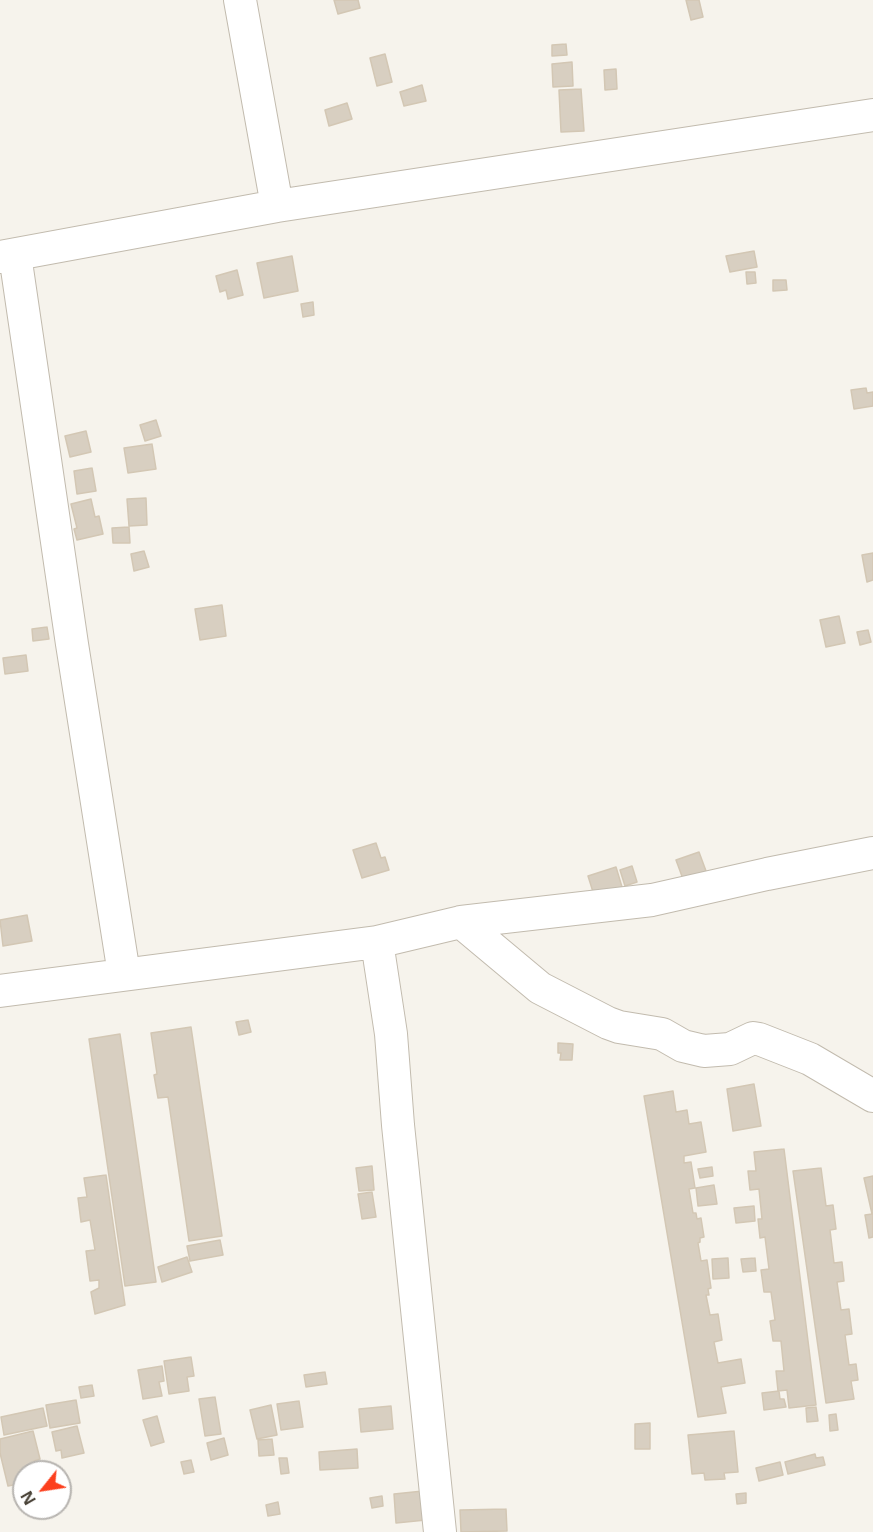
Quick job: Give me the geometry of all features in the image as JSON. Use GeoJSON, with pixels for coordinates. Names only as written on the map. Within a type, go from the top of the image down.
{"type":"FeatureCollection","features":[{"type":"Feature","properties":{"kind":"street"},"geometry":{"type":"LineString","coordinates":[[240,0],[277,206]]}},
{"type":"Feature","properties":{"kind":"street"},"geometry":{"type":"LineString","coordinates":[[124,974],[7,256],[277,206],[873,115]]}},
{"type":"Feature","properties":{"kind":"street"},"geometry":{"type":"LineString","coordinates":[[0,991],[377,942],[461,922],[652,900],[873,853]]}},
{"type":"Feature","properties":{"kind":"street"},"geometry":{"type":"LineString","coordinates":[[461,922],[540,988],[608,1023],[662,1034],[683,1046],[704,1051],[730,1049],[753,1038],[759,1039],[810,1059],[873,1096]]}},
{"type":"Feature","properties":{"kind":"street"},"geometry":{"type":"LineString","coordinates":[[377,942],[391,1034],[398,1125],[440,1532]]}},
{"type":"Feature","properties":{"kind":"building"},"geometry":{"type":"Polygon","coordinates":[[[334,0],[358,0],[360,8],[338,14],[334,0]]]}},
{"type":"Feature","properties":{"kind":"building"},"geometry":{"type":"Polygon","coordinates":[[[686,0],[699,0],[703,17],[691,20],[686,0]]]}},
{"type":"Feature","properties":{"kind":"building"},"geometry":{"type":"Polygon","coordinates":[[[566,44],[567,55],[552,56],[552,45],[566,44]]]}},
{"type":"Feature","properties":{"kind":"building"},"geometry":{"type":"Polygon","coordinates":[[[385,54],[392,82],[377,86],[370,58],[385,54]]]}},
{"type":"Feature","properties":{"kind":"building"},"geometry":{"type":"Polygon","coordinates":[[[572,62],[573,86],[553,87],[552,64],[572,62]]]}},
{"type":"Feature","properties":{"kind":"building"},"geometry":{"type":"Polygon","coordinates":[[[616,69],[617,89],[605,90],[604,70],[616,69]]]}},
{"type":"Feature","properties":{"kind":"building"},"geometry":{"type":"Polygon","coordinates":[[[422,85],[426,101],[404,106],[400,92],[422,85]]]}},
{"type":"Feature","properties":{"kind":"building"},"geometry":{"type":"Polygon","coordinates":[[[581,89],[584,131],[561,132],[559,90],[581,89]]]}},
{"type":"Feature","properties":{"kind":"building"},"geometry":{"type":"Polygon","coordinates":[[[347,103],[352,119],[329,126],[325,110],[347,103]]]}},
{"type":"Feature","properties":{"kind":"building"},"geometry":{"type":"Polygon","coordinates":[[[754,251],[757,267],[730,272],[726,256],[754,251]]]}},
{"type":"Feature","properties":{"kind":"building"},"geometry":{"type":"Polygon","coordinates":[[[292,256],[298,291],[264,298],[257,263],[292,256]]]}},
{"type":"Feature","properties":{"kind":"building"},"geometry":{"type":"Polygon","coordinates":[[[237,270],[243,295],[228,299],[226,290],[220,292],[216,276],[237,270]]]}},
{"type":"Feature","properties":{"kind":"building"},"geometry":{"type":"Polygon","coordinates":[[[746,272],[755,272],[756,283],[747,284],[746,272]]]}},
{"type":"Feature","properties":{"kind":"building"},"geometry":{"type":"Polygon","coordinates":[[[773,280],[786,280],[787,290],[773,291],[773,280]]]}},
{"type":"Feature","properties":{"kind":"building"},"geometry":{"type":"Polygon","coordinates":[[[313,302],[314,315],[303,317],[301,304],[313,302]]]}},
{"type":"Feature","properties":{"kind":"building"},"geometry":{"type":"Polygon","coordinates":[[[866,388],[867,393],[873,392],[873,406],[854,409],[851,390],[866,388]]]}},
{"type":"Feature","properties":{"kind":"building"},"geometry":{"type":"Polygon","coordinates":[[[156,420],[161,436],[145,441],[140,425],[156,420]]]}},
{"type":"Feature","properties":{"kind":"building"},"geometry":{"type":"Polygon","coordinates":[[[86,431],[91,452],[70,457],[65,436],[86,431]]]}},
{"type":"Feature","properties":{"kind":"building"},"geometry":{"type":"Polygon","coordinates":[[[152,444],[156,469],[128,473],[124,448],[152,444]]]}},
{"type":"Feature","properties":{"kind":"building"},"geometry":{"type":"Polygon","coordinates":[[[92,468],[96,491],[77,494],[74,471],[92,468]]]}},
{"type":"Feature","properties":{"kind":"building"},"geometry":{"type":"Polygon","coordinates":[[[146,498],[147,525],[129,526],[127,499],[146,498]]]}},
{"type":"Feature","properties":{"kind":"building"},"geometry":{"type":"Polygon","coordinates":[[[91,499],[95,517],[99,516],[103,534],[77,540],[74,529],[77,528],[71,504],[91,499]]]}},
{"type":"Feature","properties":{"kind":"building"},"geometry":{"type":"Polygon","coordinates":[[[129,527],[130,543],[113,543],[112,528],[129,527]]]}},
{"type":"Feature","properties":{"kind":"building"},"geometry":{"type":"Polygon","coordinates":[[[144,551],[149,567],[134,571],[131,554],[144,551]]]}},
{"type":"Feature","properties":{"kind":"building"},"geometry":{"type":"Polygon","coordinates":[[[873,553],[873,580],[867,582],[862,555],[873,553]]]}},
{"type":"Feature","properties":{"kind":"building"},"geometry":{"type":"Polygon","coordinates":[[[222,605],[226,636],[200,640],[195,609],[222,605]]]}},
{"type":"Feature","properties":{"kind":"building"},"geometry":{"type":"Polygon","coordinates":[[[839,616],[845,643],[826,647],[820,620],[839,616]]]}},
{"type":"Feature","properties":{"kind":"building"},"geometry":{"type":"Polygon","coordinates":[[[47,627],[49,639],[33,641],[32,629],[47,627]]]}},
{"type":"Feature","properties":{"kind":"building"},"geometry":{"type":"Polygon","coordinates":[[[868,630],[871,642],[860,645],[857,632],[868,630]]]}},
{"type":"Feature","properties":{"kind":"building"},"geometry":{"type":"Polygon","coordinates":[[[26,655],[28,671],[5,674],[3,658],[26,655]]]}},
{"type":"Feature","properties":{"kind":"building"},"geometry":{"type":"Polygon","coordinates":[[[376,843],[381,858],[385,857],[389,870],[362,878],[353,850],[376,843]]]}},
{"type":"Feature","properties":{"kind":"building"},"geometry":{"type":"Polygon","coordinates":[[[699,852],[706,871],[683,879],[676,860],[699,852]]]}},
{"type":"Feature","properties":{"kind":"building"},"geometry":{"type":"Polygon","coordinates":[[[632,866],[637,882],[625,886],[620,870],[632,866]]]}},
{"type":"Feature","properties":{"kind":"building"},"geometry":{"type":"Polygon","coordinates":[[[616,867],[622,887],[594,895],[588,876],[616,867]]]}},
{"type":"Feature","properties":{"kind":"building"},"geometry":{"type":"Polygon","coordinates":[[[27,915],[32,941],[3,946],[0,920],[27,915]]]}},
{"type":"Feature","properties":{"kind":"building"},"geometry":{"type":"Polygon","coordinates":[[[248,1020],[251,1032],[239,1035],[236,1022],[248,1020]]]}},
{"type":"Feature","properties":{"kind":"building"},"geometry":{"type":"Polygon","coordinates":[[[191,1027],[222,1236],[189,1241],[168,1097],[158,1098],[151,1033],[191,1027]]]}},
{"type":"Feature","properties":{"kind":"building"},"geometry":{"type":"Polygon","coordinates":[[[120,1034],[156,1282],[125,1286],[89,1039],[120,1034]]]}},
{"type":"Feature","properties":{"kind":"building"},"geometry":{"type":"Polygon","coordinates":[[[558,1043],[573,1044],[572,1060],[560,1060],[561,1053],[558,1053],[558,1043]]]}},
{"type":"Feature","properties":{"kind":"building"},"geometry":{"type":"Polygon","coordinates":[[[754,1084],[761,1126],[733,1131],[727,1089],[754,1084]]]}},
{"type":"Feature","properties":{"kind":"building"},"geometry":{"type":"Polygon","coordinates":[[[673,1091],[676,1112],[687,1110],[689,1124],[701,1122],[706,1152],[684,1156],[684,1163],[691,1162],[695,1188],[689,1189],[693,1213],[696,1213],[697,1219],[701,1218],[704,1237],[700,1238],[698,1243],[701,1261],[707,1260],[711,1288],[708,1289],[709,1295],[706,1295],[710,1315],[718,1314],[722,1340],[714,1342],[718,1363],[741,1359],[745,1383],[721,1387],[726,1413],[698,1417],[644,1096],[673,1091]]]}},
{"type":"Feature","properties":{"kind":"building"},"geometry":{"type":"Polygon","coordinates":[[[784,1149],[816,1405],[789,1408],[787,1390],[778,1391],[776,1371],[784,1371],[781,1341],[773,1341],[770,1321],[775,1320],[771,1292],[764,1292],[761,1270],[769,1269],[765,1237],[760,1238],[758,1219],[762,1219],[759,1189],[750,1190],[748,1171],[756,1171],[754,1152],[784,1149]]]}},
{"type":"Feature","properties":{"kind":"building"},"geometry":{"type":"Polygon","coordinates":[[[372,1166],[374,1190],[359,1191],[356,1168],[372,1166]]]}},
{"type":"Feature","properties":{"kind":"building"},"geometry":{"type":"Polygon","coordinates":[[[712,1167],[713,1176],[700,1178],[698,1169],[712,1167]]]}},
{"type":"Feature","properties":{"kind":"building"},"geometry":{"type":"Polygon","coordinates":[[[821,1168],[826,1206],[833,1205],[836,1229],[830,1230],[834,1263],[842,1262],[844,1281],[837,1282],[841,1310],[849,1309],[852,1334],[845,1335],[849,1365],[856,1364],[858,1380],[851,1381],[854,1399],[826,1403],[793,1171],[821,1168]]]}},
{"type":"Feature","properties":{"kind":"building"},"geometry":{"type":"Polygon","coordinates":[[[106,1175],[125,1305],[95,1314],[91,1292],[99,1288],[99,1280],[90,1281],[86,1251],[95,1250],[90,1220],[81,1222],[78,1198],[87,1197],[84,1178],[106,1175]]]}},
{"type":"Feature","properties":{"kind":"building"},"geometry":{"type":"Polygon","coordinates":[[[873,1176],[873,1237],[869,1238],[865,1215],[872,1214],[864,1178],[873,1176]]]}},
{"type":"Feature","properties":{"kind":"building"},"geometry":{"type":"Polygon","coordinates":[[[714,1185],[717,1204],[698,1206],[696,1188],[714,1185]]]}},
{"type":"Feature","properties":{"kind":"building"},"geometry":{"type":"Polygon","coordinates":[[[372,1192],[376,1217],[362,1219],[358,1194],[372,1192]]]}},
{"type":"Feature","properties":{"kind":"building"},"geometry":{"type":"Polygon","coordinates":[[[754,1206],[755,1221],[736,1223],[734,1208],[754,1206]]]}},
{"type":"Feature","properties":{"kind":"building"},"geometry":{"type":"Polygon","coordinates":[[[220,1240],[223,1255],[190,1261],[187,1246],[220,1240]]]}},
{"type":"Feature","properties":{"kind":"building"},"geometry":{"type":"Polygon","coordinates":[[[187,1257],[192,1272],[162,1282],[158,1267],[187,1257]]]}},
{"type":"Feature","properties":{"kind":"building"},"geometry":{"type":"Polygon","coordinates":[[[728,1258],[729,1278],[713,1279],[712,1259],[728,1258]]]}},
{"type":"Feature","properties":{"kind":"building"},"geometry":{"type":"Polygon","coordinates":[[[755,1258],[756,1271],[743,1272],[741,1259],[755,1258]]]}},
{"type":"Feature","properties":{"kind":"building"},"geometry":{"type":"Polygon","coordinates":[[[191,1357],[194,1376],[187,1377],[189,1391],[169,1394],[164,1361],[191,1357]]]}},
{"type":"Feature","properties":{"kind":"building"},"geometry":{"type":"Polygon","coordinates":[[[162,1366],[164,1381],[159,1382],[162,1396],[143,1399],[138,1370],[162,1366]]]}},
{"type":"Feature","properties":{"kind":"building"},"geometry":{"type":"Polygon","coordinates":[[[325,1372],[327,1384],[306,1387],[304,1375],[325,1372]]]}},
{"type":"Feature","properties":{"kind":"building"},"geometry":{"type":"Polygon","coordinates":[[[92,1385],[94,1396],[81,1398],[79,1387],[92,1385]]]}},
{"type":"Feature","properties":{"kind":"building"},"geometry":{"type":"Polygon","coordinates":[[[779,1391],[780,1399],[784,1399],[786,1407],[764,1410],[762,1393],[779,1391]]]}},
{"type":"Feature","properties":{"kind":"building"},"geometry":{"type":"Polygon","coordinates":[[[215,1397],[221,1434],[205,1436],[199,1399],[215,1397]]]}},
{"type":"Feature","properties":{"kind":"building"},"geometry":{"type":"Polygon","coordinates":[[[76,1400],[80,1423],[50,1428],[46,1405],[76,1400]]]}},
{"type":"Feature","properties":{"kind":"building"},"geometry":{"type":"Polygon","coordinates":[[[299,1401],[303,1427],[281,1430],[277,1404],[299,1401]]]}},
{"type":"Feature","properties":{"kind":"building"},"geometry":{"type":"Polygon","coordinates":[[[271,1405],[277,1435],[257,1439],[250,1410],[271,1405]]]}},
{"type":"Feature","properties":{"kind":"building"},"geometry":{"type":"Polygon","coordinates":[[[391,1406],[393,1429],[361,1432],[359,1409],[391,1406]]]}},
{"type":"Feature","properties":{"kind":"building"},"geometry":{"type":"Polygon","coordinates":[[[816,1407],[818,1421],[807,1422],[806,1408],[816,1407]]]}},
{"type":"Feature","properties":{"kind":"building"},"geometry":{"type":"Polygon","coordinates":[[[43,1408],[47,1426],[4,1435],[1,1417],[43,1408]]]}},
{"type":"Feature","properties":{"kind":"building"},"geometry":{"type":"Polygon","coordinates":[[[836,1414],[838,1430],[830,1431],[829,1415],[836,1414]]]}},
{"type":"Feature","properties":{"kind":"building"},"geometry":{"type":"Polygon","coordinates":[[[157,1416],[164,1442],[151,1446],[143,1420],[157,1416]]]}},
{"type":"Feature","properties":{"kind":"building"},"geometry":{"type":"Polygon","coordinates":[[[650,1423],[650,1449],[635,1449],[635,1424],[650,1423]]]}},
{"type":"Feature","properties":{"kind":"building"},"geometry":{"type":"Polygon","coordinates":[[[77,1426],[84,1453],[62,1458],[61,1450],[56,1451],[52,1432],[77,1426]]]}},
{"type":"Feature","properties":{"kind":"building"},"geometry":{"type":"Polygon","coordinates":[[[33,1431],[40,1459],[12,1460],[12,1485],[8,1486],[0,1453],[0,1439],[33,1431]]]}},
{"type":"Feature","properties":{"kind":"building"},"geometry":{"type":"Polygon","coordinates":[[[734,1431],[738,1472],[724,1473],[725,1479],[705,1480],[704,1473],[692,1474],[688,1435],[734,1431]]]}},
{"type":"Feature","properties":{"kind":"building"},"geometry":{"type":"Polygon","coordinates":[[[224,1438],[228,1455],[211,1460],[207,1443],[224,1438]]]}},
{"type":"Feature","properties":{"kind":"building"},"geometry":{"type":"Polygon","coordinates":[[[272,1439],[274,1455],[259,1456],[258,1440],[272,1439]]]}},
{"type":"Feature","properties":{"kind":"building"},"geometry":{"type":"Polygon","coordinates":[[[357,1449],[358,1468],[320,1470],[319,1452],[357,1449]]]}},
{"type":"Feature","properties":{"kind":"building"},"geometry":{"type":"Polygon","coordinates":[[[815,1454],[816,1458],[823,1457],[825,1465],[788,1474],[785,1462],[815,1454]]]}},
{"type":"Feature","properties":{"kind":"building"},"geometry":{"type":"Polygon","coordinates":[[[279,1458],[287,1458],[289,1473],[281,1474],[279,1458]]]}},
{"type":"Feature","properties":{"kind":"building"},"geometry":{"type":"Polygon","coordinates":[[[191,1460],[194,1472],[184,1474],[181,1462],[191,1460]]]}},
{"type":"Feature","properties":{"kind":"building"},"geometry":{"type":"Polygon","coordinates":[[[780,1462],[783,1475],[759,1481],[756,1468],[780,1462]]]}},
{"type":"Feature","properties":{"kind":"building"},"geometry":{"type":"Polygon","coordinates":[[[423,1491],[426,1520],[396,1523],[394,1494],[423,1491]]]}},
{"type":"Feature","properties":{"kind":"building"},"geometry":{"type":"Polygon","coordinates":[[[746,1493],[746,1503],[737,1504],[736,1494],[746,1493]]]}},
{"type":"Feature","properties":{"kind":"building"},"geometry":{"type":"Polygon","coordinates":[[[382,1496],[383,1506],[372,1508],[370,1498],[382,1496]]]}},
{"type":"Feature","properties":{"kind":"building"},"geometry":{"type":"Polygon","coordinates":[[[278,1502],[280,1514],[268,1516],[266,1505],[278,1502]]]}},
{"type":"Feature","properties":{"kind":"building"},"geometry":{"type":"Polygon","coordinates":[[[506,1509],[507,1531],[461,1532],[460,1510],[506,1509]]]}}]}
